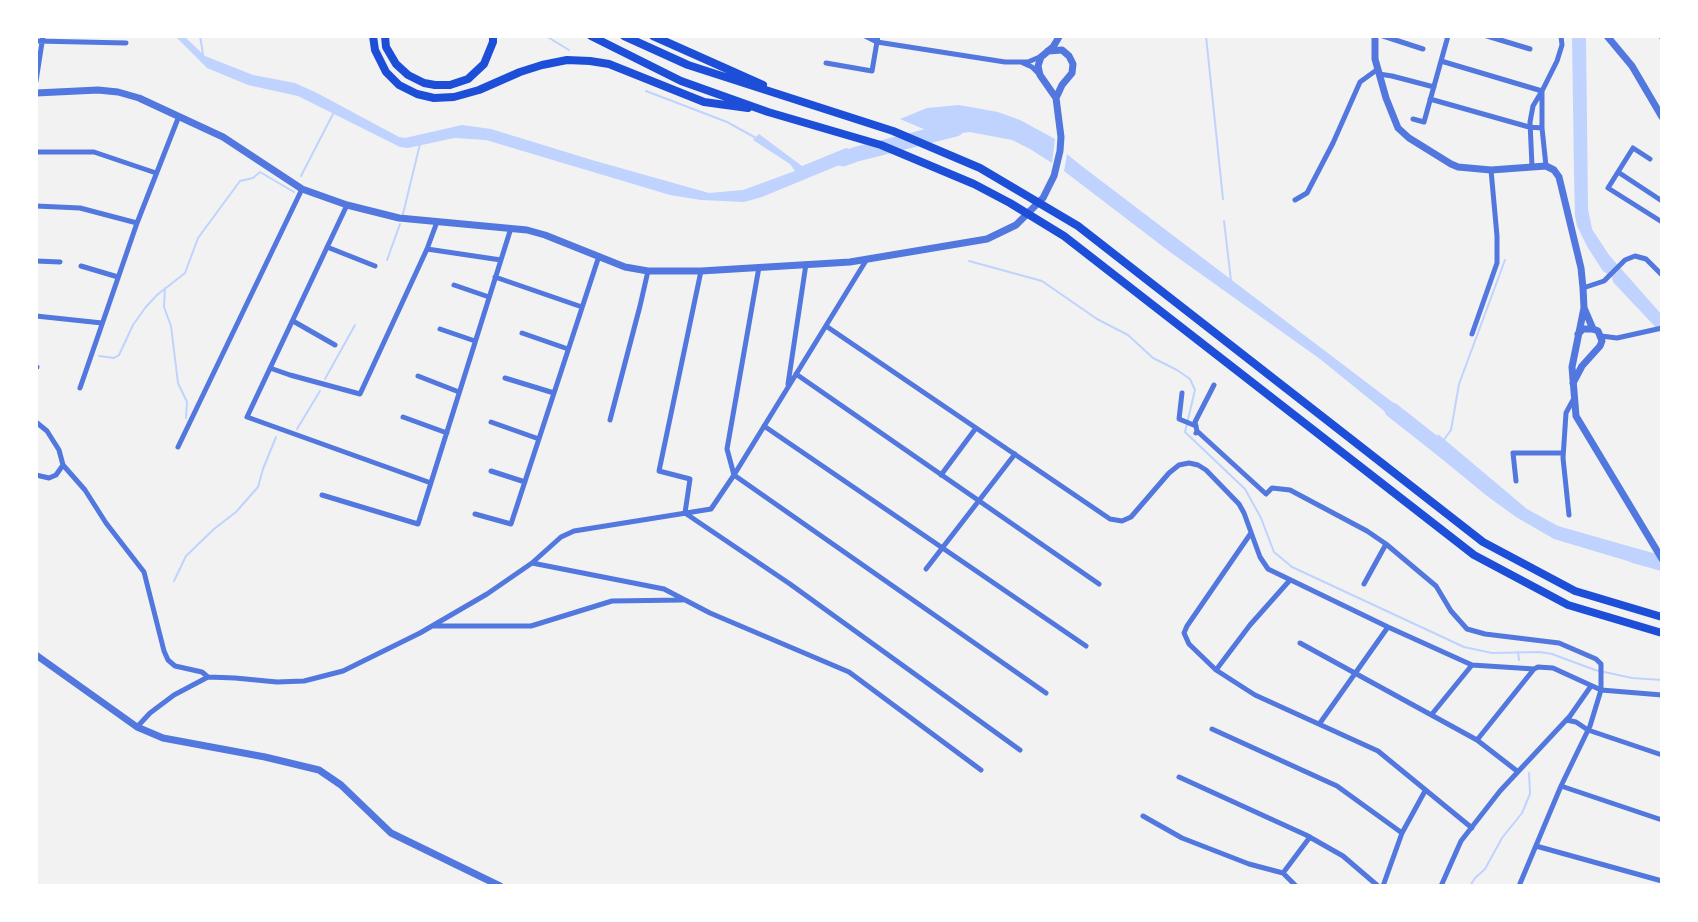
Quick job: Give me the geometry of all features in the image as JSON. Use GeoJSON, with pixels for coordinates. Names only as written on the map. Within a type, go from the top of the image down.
{"type":"FeatureCollection","features":[{"type":"Feature","properties":{"kind":"highway"},"geometry":{"type":"LineString","coordinates":[[373,36],[375,50],[386,72],[399,85],[417,94],[434,98],[478,90],[542,65],[567,60],[590,60],[609,64],[704,102],[768,112]]}},
{"type":"Feature","properties":{"kind":"highway"},"geometry":{"type":"LineString","coordinates":[[385,36],[391,56],[408,75],[424,83],[450,85],[468,79],[484,64],[494,42],[494,36]]}},
{"type":"Feature","properties":{"kind":"highway"},"geometry":{"type":"LineString","coordinates":[[591,36],[681,81],[802,123],[881,145],[974,184],[1064,236],[1474,555],[1568,605],[1662,633]]}},
{"type":"Feature","properties":{"kind":"highway"},"geometry":{"type":"LineString","coordinates":[[624,36],[688,65],[893,131],[980,168],[1078,226],[1482,542],[1575,591],[1662,617]]}},
{"type":"Feature","properties":{"kind":"highway"},"geometry":{"type":"LineString","coordinates":[[652,36],[806,104]]}},
{"type":"Feature","properties":{"kind":"street"},"geometry":{"type":"LineString","coordinates":[[865,36],[1005,62],[1022,63],[1057,49],[1069,56]]}},
{"type":"Feature","properties":{"kind":"street"},"geometry":{"type":"LineString","coordinates":[[1042,77],[1039,61],[1059,36]]}},
{"type":"Feature","properties":{"kind":"street"},"geometry":{"type":"LineString","coordinates":[[36,93],[98,90],[118,92],[179,116],[223,137],[302,189],[347,205],[399,218],[512,228],[544,235],[625,267],[648,271],[701,271],[850,262],[990,238],[1016,225],[1039,203],[1049,186],[1060,151],[1061,137],[1056,100],[1058,91],[1073,69],[1059,36]]}},
{"type":"Feature","properties":{"kind":"street"},"geometry":{"type":"LineString","coordinates":[[1375,36],[1375,59],[1392,116],[1398,128],[1409,138],[1451,164],[1491,170],[1546,166],[1554,170],[1559,177],[1581,268],[1583,288],[1584,308],[1572,367],[1576,416],[1581,428],[1662,559]]}},
{"type":"Feature","properties":{"kind":"street"},"geometry":{"type":"LineString","coordinates":[[1383,36],[1423,49]]}},
{"type":"Feature","properties":{"kind":"street"},"geometry":{"type":"LineString","coordinates":[[1413,119],[1424,122],[1448,36]]}},
{"type":"Feature","properties":{"kind":"street"},"geometry":{"type":"LineString","coordinates":[[1487,36],[1530,49]]}},
{"type":"Feature","properties":{"kind":"street"},"geometry":{"type":"LineString","coordinates":[[1532,166],[1529,127],[1533,106],[1557,61],[1562,45],[1561,36]]}},
{"type":"Feature","properties":{"kind":"street"},"geometry":{"type":"LineString","coordinates":[[1607,36],[1632,66],[1662,117]]}},
{"type":"Feature","properties":{"kind":"street"},"geometry":{"type":"LineString","coordinates":[[826,63],[873,71],[877,39]]}},
{"type":"Feature","properties":{"kind":"street"},"geometry":{"type":"LineString","coordinates":[[36,81],[41,40],[126,43]]}},
{"type":"Feature","properties":{"kind":"street"},"geometry":{"type":"LineString","coordinates":[[1441,61],[1542,91]]}},
{"type":"Feature","properties":{"kind":"street"},"geometry":{"type":"LineString","coordinates":[[1022,63],[1032,67],[1042,77],[1056,100]]}},
{"type":"Feature","properties":{"kind":"street"},"geometry":{"type":"LineString","coordinates":[[1295,200],[1307,193],[1333,143],[1360,82],[1378,72],[1434,87]]}},
{"type":"Feature","properties":{"kind":"street"},"geometry":{"type":"LineString","coordinates":[[1042,77],[1055,84],[1067,80]]}},
{"type":"Feature","properties":{"kind":"street"},"geometry":{"type":"LineString","coordinates":[[1542,91],[1542,128],[1546,166]]}},
{"type":"Feature","properties":{"kind":"street"},"geometry":{"type":"LineString","coordinates":[[1430,99],[1529,127],[1542,128]]}},
{"type":"Feature","properties":{"kind":"street"},"geometry":{"type":"LineString","coordinates":[[80,388],[137,223],[179,116]]}},
{"type":"Feature","properties":{"kind":"street"},"geometry":{"type":"LineString","coordinates":[[1650,159],[1633,148],[1608,188],[1662,222]]}},
{"type":"Feature","properties":{"kind":"street"},"geometry":{"type":"LineString","coordinates":[[36,152],[94,152],[156,173]]}},
{"type":"Feature","properties":{"kind":"street"},"geometry":{"type":"LineString","coordinates":[[1472,334],[1497,263],[1491,170]]}},
{"type":"Feature","properties":{"kind":"street"},"geometry":{"type":"LineString","coordinates":[[1618,172],[1662,201]]}},
{"type":"Feature","properties":{"kind":"street"},"geometry":{"type":"LineString","coordinates":[[178,447],[302,189]]}},
{"type":"Feature","properties":{"kind":"street"},"geometry":{"type":"LineString","coordinates":[[347,205],[247,417],[431,483]]}},
{"type":"Feature","properties":{"kind":"street"},"geometry":{"type":"LineString","coordinates":[[36,206],[80,208],[137,223]]}},
{"type":"Feature","properties":{"kind":"street"},"geometry":{"type":"LineString","coordinates":[[270,368],[360,394],[427,249],[437,222]]}},
{"type":"Feature","properties":{"kind":"street"},"geometry":{"type":"LineString","coordinates":[[322,495],[418,524],[512,228]]}},
{"type":"Feature","properties":{"kind":"street"},"geometry":{"type":"LineString","coordinates":[[327,247],[375,266]]}},
{"type":"Feature","properties":{"kind":"street"},"geometry":{"type":"LineString","coordinates":[[427,249],[501,260]]}},
{"type":"Feature","properties":{"kind":"street"},"geometry":{"type":"LineString","coordinates":[[475,514],[511,524],[599,256]]}},
{"type":"Feature","properties":{"kind":"street"},"geometry":{"type":"LineString","coordinates":[[1583,288],[1604,281],[1630,257],[1640,257],[1662,275]]}},
{"type":"Feature","properties":{"kind":"street"},"geometry":{"type":"LineString","coordinates":[[137,727],[150,713],[174,695],[208,677],[277,682],[304,681],[343,671],[433,626],[487,594],[532,563],[561,537],[574,531],[711,509],[867,258]]}},
{"type":"Feature","properties":{"kind":"street"},"geometry":{"type":"LineString","coordinates":[[36,261],[60,262]]}},
{"type":"Feature","properties":{"kind":"street"},"geometry":{"type":"LineString","coordinates":[[787,389],[806,264]]}},
{"type":"Feature","properties":{"kind":"street"},"geometry":{"type":"LineString","coordinates":[[81,266],[118,277]]}},
{"type":"Feature","properties":{"kind":"street"},"geometry":{"type":"LineString","coordinates":[[759,267],[727,449],[734,475],[1046,693]]}},
{"type":"Feature","properties":{"kind":"street"},"geometry":{"type":"LineString","coordinates":[[610,420],[648,271]]}},
{"type":"Feature","properties":{"kind":"street"},"geometry":{"type":"LineString","coordinates":[[685,513],[690,479],[658,471],[701,271]]}},
{"type":"Feature","properties":{"kind":"street"},"geometry":{"type":"LineString","coordinates":[[495,277],[582,307]]}},
{"type":"Feature","properties":{"kind":"street"},"geometry":{"type":"LineString","coordinates":[[454,285],[489,297]]}},
{"type":"Feature","properties":{"kind":"street"},"geometry":{"type":"LineString","coordinates":[[1584,308],[1593,329],[1601,336],[1617,338]]}},
{"type":"Feature","properties":{"kind":"street"},"geometry":{"type":"LineString","coordinates":[[36,316],[102,323]]}},
{"type":"Feature","properties":{"kind":"street"},"geometry":{"type":"LineString","coordinates":[[292,321],[335,345]]}},
{"type":"Feature","properties":{"kind":"street"},"geometry":{"type":"LineString","coordinates":[[825,326],[1106,518],[1126,520],[1175,468],[1189,463],[1198,465],[1206,470],[1239,504],[1260,557],[1268,569],[1290,580],[1472,665],[1553,668],[1601,690],[1662,695]]}},
{"type":"Feature","properties":{"kind":"street"},"geometry":{"type":"LineString","coordinates":[[440,328],[475,342]]}},
{"type":"Feature","properties":{"kind":"street"},"geometry":{"type":"LineString","coordinates":[[1572,384],[1582,366],[1600,346],[1617,338],[1662,328]]}},
{"type":"Feature","properties":{"kind":"street"},"geometry":{"type":"LineString","coordinates":[[1577,336],[1583,329],[1593,329]]}},
{"type":"Feature","properties":{"kind":"street"},"geometry":{"type":"LineString","coordinates":[[522,333],[568,349]]}},
{"type":"Feature","properties":{"kind":"street"},"geometry":{"type":"LineString","coordinates":[[1600,346],[1601,336]]}},
{"type":"Feature","properties":{"kind":"street"},"geometry":{"type":"LineString","coordinates":[[1577,345],[1583,352],[1593,353]]}},
{"type":"Feature","properties":{"kind":"street"},"geometry":{"type":"LineString","coordinates":[[796,374],[1099,584]]}},
{"type":"Feature","properties":{"kind":"street"},"geometry":{"type":"LineString","coordinates":[[418,376],[459,392]]}},
{"type":"Feature","properties":{"kind":"street"},"geometry":{"type":"LineString","coordinates":[[505,378],[554,393]]}},
{"type":"Feature","properties":{"kind":"street"},"geometry":{"type":"LineString","coordinates":[[1195,428],[1214,385]]}},
{"type":"Feature","properties":{"kind":"street"},"geometry":{"type":"LineString","coordinates":[[1182,393],[1178,416],[1195,428],[1266,494],[1272,488],[1290,490],[1367,531],[1436,586],[1451,611],[1467,629],[1485,634],[1559,643],[1596,659],[1601,664],[1601,690],[1588,730],[1561,786],[1519,886]]}},
{"type":"Feature","properties":{"kind":"street"},"geometry":{"type":"LineString","coordinates":[[1569,515],[1563,453],[1566,413],[1573,400]]}},
{"type":"Feature","properties":{"kind":"street"},"geometry":{"type":"LineString","coordinates":[[403,417],[447,433]]}},
{"type":"Feature","properties":{"kind":"street"},"geometry":{"type":"LineString","coordinates":[[36,422],[47,430],[59,450],[63,465],[85,490],[106,523],[144,572],[168,660],[175,666],[202,672],[208,677]]}},
{"type":"Feature","properties":{"kind":"street"},"geometry":{"type":"LineString","coordinates":[[491,422],[539,439]]}},
{"type":"Feature","properties":{"kind":"street"},"geometry":{"type":"LineString","coordinates":[[764,426],[1086,646]]}},
{"type":"Feature","properties":{"kind":"street"},"geometry":{"type":"LineString","coordinates":[[941,475],[976,428]]}},
{"type":"Feature","properties":{"kind":"street"},"geometry":{"type":"LineString","coordinates":[[1516,481],[1513,453],[1563,453]]}},
{"type":"Feature","properties":{"kind":"street"},"geometry":{"type":"LineString","coordinates":[[926,569],[1015,454]]}},
{"type":"Feature","properties":{"kind":"street"},"geometry":{"type":"LineString","coordinates":[[36,475],[49,478],[56,475],[63,465]]}},
{"type":"Feature","properties":{"kind":"street"},"geometry":{"type":"LineString","coordinates":[[491,471],[525,482]]}},
{"type":"Feature","properties":{"kind":"street"},"geometry":{"type":"LineString","coordinates":[[685,513],[790,584],[1020,750]]}},
{"type":"Feature","properties":{"kind":"street"},"geometry":{"type":"LineString","coordinates":[[1251,533],[1187,626],[1184,633],[1189,644],[1216,670],[1255,695],[1378,751],[1472,828]]}},
{"type":"Feature","properties":{"kind":"street"},"geometry":{"type":"LineString","coordinates":[[1364,585],[1386,544]]}},
{"type":"Feature","properties":{"kind":"street"},"geometry":{"type":"LineString","coordinates":[[532,563],[664,589],[710,613],[849,672],[981,770]]}},
{"type":"Feature","properties":{"kind":"street"},"geometry":{"type":"LineString","coordinates":[[1216,670],[1250,625],[1290,580]]}},
{"type":"Feature","properties":{"kind":"street"},"geometry":{"type":"LineString","coordinates":[[433,626],[531,626],[612,601],[685,600]]}},
{"type":"Feature","properties":{"kind":"street"},"geometry":{"type":"LineString","coordinates":[[1320,723],[1388,627]]}},
{"type":"Feature","properties":{"kind":"street"},"geometry":{"type":"LineString","coordinates":[[1300,643],[1477,740],[1517,771]]}},
{"type":"Feature","properties":{"kind":"street"},"geometry":{"type":"LineString","coordinates":[[36,655],[137,727],[163,738],[319,770],[341,784],[391,833],[500,886]]}},
{"type":"Feature","properties":{"kind":"street"},"geometry":{"type":"LineString","coordinates":[[1432,714],[1472,665]]}},
{"type":"Feature","properties":{"kind":"street"},"geometry":{"type":"LineString","coordinates":[[1477,740],[1534,669]]}},
{"type":"Feature","properties":{"kind":"street"},"geometry":{"type":"LineString","coordinates":[[1441,886],[1461,841],[1517,771],[1566,720],[1591,686]]}},
{"type":"Feature","properties":{"kind":"street"},"geometry":{"type":"LineString","coordinates":[[1566,720],[1576,722],[1588,730],[1662,755]]}},
{"type":"Feature","properties":{"kind":"street"},"geometry":{"type":"LineString","coordinates":[[1212,729],[1337,786],[1402,833]]}},
{"type":"Feature","properties":{"kind":"street"},"geometry":{"type":"LineString","coordinates":[[1179,777],[1310,837],[1343,856],[1378,886]]}},
{"type":"Feature","properties":{"kind":"street"},"geometry":{"type":"LineString","coordinates":[[1561,786],[1662,820]]}},
{"type":"Feature","properties":{"kind":"street"},"geometry":{"type":"LineString","coordinates":[[1383,886],[1402,833],[1425,791]]}},
{"type":"Feature","properties":{"kind":"street"},"geometry":{"type":"LineString","coordinates":[[1143,816],[1182,838],[1249,864],[1283,873],[1296,886]]}},
{"type":"Feature","properties":{"kind":"street"},"geometry":{"type":"LineString","coordinates":[[1283,873],[1310,837]]}},
{"type":"Feature","properties":{"kind":"street"},"geometry":{"type":"LineString","coordinates":[[1536,846],[1662,881]]}},
{"type":"Feature","properties":{"kind":"water"},"geometry":{"type":"Polygon","coordinates":[[[175,36],[184,36],[205,56],[253,75],[295,83],[399,137],[405,138],[462,125],[491,129],[709,193],[743,190],[795,171],[790,164],[753,140],[759,134],[802,166],[846,148],[866,154],[762,197],[744,202],[701,200],[670,195],[486,140],[454,138],[408,148],[400,147],[298,96],[248,85],[207,68],[175,36]]]}},
{"type":"Feature","properties":{"kind":"water"},"geometry":{"type":"Polygon","coordinates":[[[1572,36],[1586,36],[1588,209],[1592,229],[1609,255],[1662,315],[1662,334],[1613,282],[1612,277],[1603,271],[1577,226],[1572,36]]]}},
{"type":"Feature","properties":{"kind":"water"},"geometry":{"type":"Polygon","coordinates":[[[959,105],[998,112],[1020,120],[1055,139],[1052,163],[1012,140],[970,132],[940,136],[900,119],[927,108],[959,105]]]}},
{"type":"Feature","properties":{"kind":"water"},"geometry":{"type":"Polygon","coordinates":[[[1067,154],[1412,417],[1404,427],[1320,359],[1170,252],[1064,171],[1067,154]]]}},
{"type":"Feature","properties":{"kind":"water"},"geometry":{"type":"Polygon","coordinates":[[[1438,434],[1527,509],[1558,526],[1649,552],[1661,571],[1554,539],[1516,517],[1431,450],[1438,434]]]}},
{"type":"Feature","properties":{"kind":"waterway"},"geometry":{"type":"LineString","coordinates":[[200,36],[203,54]]}},
{"type":"Feature","properties":{"kind":"waterway"},"geometry":{"type":"LineString","coordinates":[[546,36],[569,50]]}},
{"type":"Feature","properties":{"kind":"waterway"},"geometry":{"type":"LineString","coordinates":[[1206,36],[1223,199]]}},
{"type":"Feature","properties":{"kind":"waterway"},"geometry":{"type":"LineString","coordinates":[[646,91],[727,122],[756,138]]}},
{"type":"Feature","properties":{"kind":"waterway"},"geometry":{"type":"LineString","coordinates":[[301,176],[334,112]]}},
{"type":"Feature","properties":{"kind":"waterway"},"geometry":{"type":"LineString","coordinates":[[843,159],[956,129]]}},
{"type":"Feature","properties":{"kind":"waterway"},"geometry":{"type":"LineString","coordinates":[[403,214],[420,144]]}},
{"type":"Feature","properties":{"kind":"waterway"},"geometry":{"type":"LineString","coordinates":[[99,356],[114,358],[119,355],[133,325],[145,308],[157,295],[185,273],[198,238],[240,181],[253,178],[260,172],[294,192]]}},
{"type":"Feature","properties":{"kind":"waterway"},"geometry":{"type":"LineString","coordinates":[[1224,221],[1231,281]]}},
{"type":"Feature","properties":{"kind":"waterway"},"geometry":{"type":"LineString","coordinates":[[387,260],[400,224]]}},
{"type":"Feature","properties":{"kind":"waterway"},"geometry":{"type":"LineString","coordinates":[[1443,441],[1451,430],[1459,384],[1505,260]]}},
{"type":"Feature","properties":{"kind":"waterway"},"geometry":{"type":"LineString","coordinates":[[969,261],[1042,281],[1097,319],[1128,335],[1153,358],[1190,379],[1195,390],[1185,432],[1245,489],[1261,518],[1274,552],[1292,567],[1464,647],[1492,653],[1540,652],[1552,654],[1595,670],[1632,678],[1662,680]]}},
{"type":"Feature","properties":{"kind":"waterway"},"geometry":{"type":"LineString","coordinates":[[165,288],[164,307],[171,326],[178,383],[187,402],[186,418]]}},
{"type":"Feature","properties":{"kind":"waterway"},"geometry":{"type":"LineString","coordinates":[[325,379],[355,325]]}},
{"type":"Feature","properties":{"kind":"waterway"},"geometry":{"type":"LineString","coordinates":[[297,429],[320,391]]}},
{"type":"Feature","properties":{"kind":"waterway"},"geometry":{"type":"LineString","coordinates":[[1392,410],[1448,454]]}},
{"type":"Feature","properties":{"kind":"waterway"},"geometry":{"type":"LineString","coordinates":[[174,581],[186,556],[236,512],[258,487],[276,437]]}},
{"type":"Feature","properties":{"kind":"waterway"},"geometry":{"type":"LineString","coordinates":[[1635,556],[1662,563]]}},
{"type":"Feature","properties":{"kind":"waterway"},"geometry":{"type":"LineString","coordinates":[[1518,652],[1519,660]]}},
{"type":"Feature","properties":{"kind":"waterway"},"geometry":{"type":"LineString","coordinates":[[1470,886],[1485,869],[1502,838],[1522,813],[1530,794],[1529,773]]}}]}
